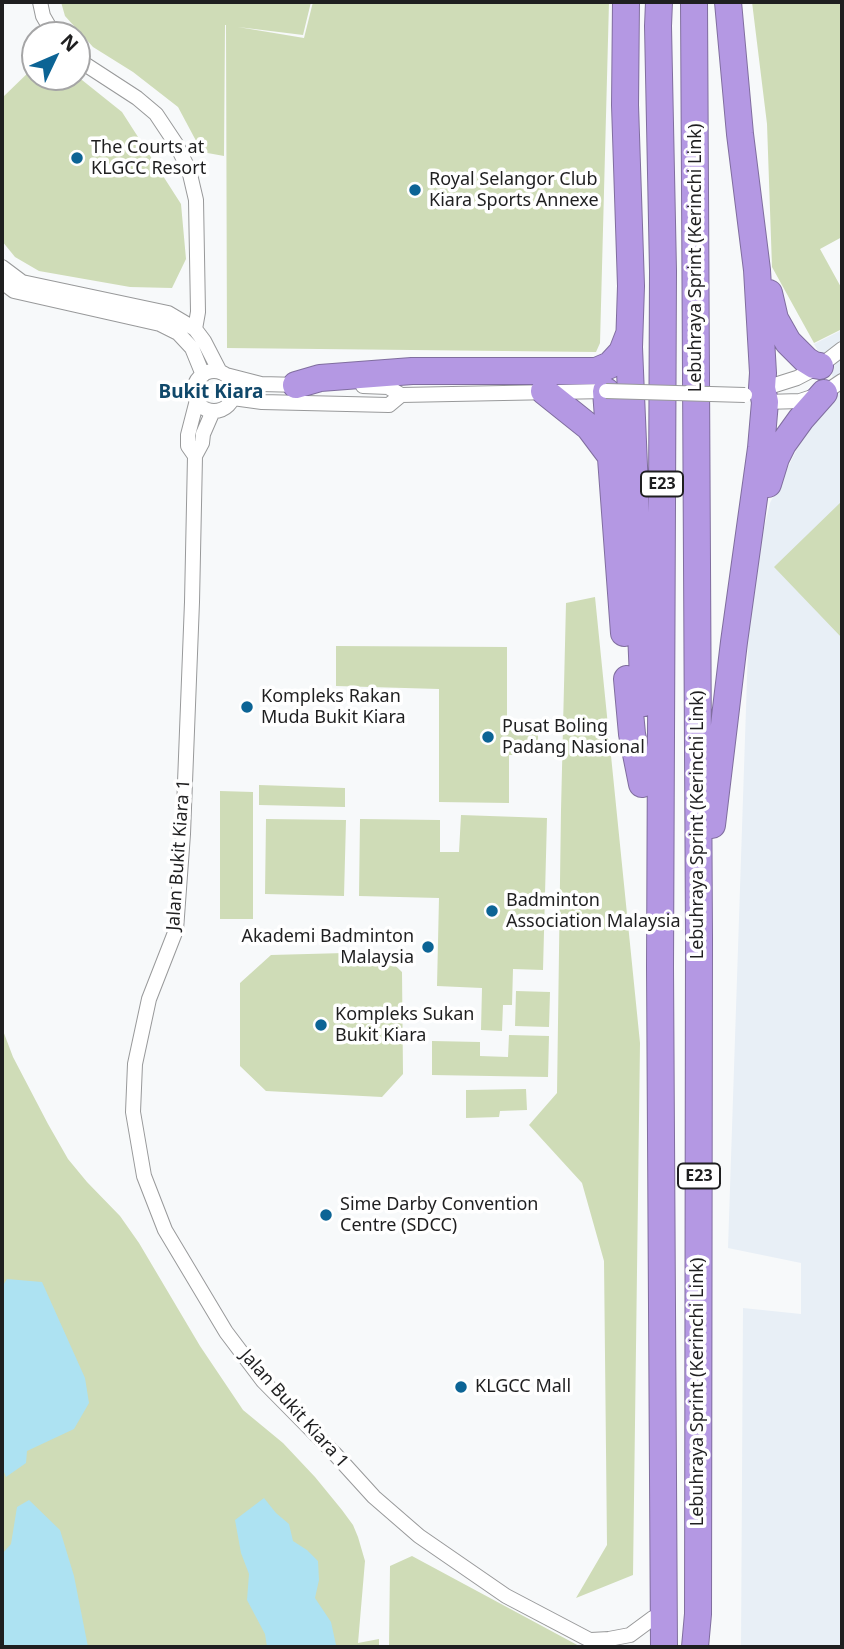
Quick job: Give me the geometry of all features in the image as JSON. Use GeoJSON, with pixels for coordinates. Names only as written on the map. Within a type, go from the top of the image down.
{"type":"FeatureCollection","features":[{"type":"Feature","properties":{"kind":"highway"},"geometry":{"type":"LineString","coordinates":[[626,2],[625,105],[631,286],[629,347],[645,718],[642,784],[650,924],[660,966]]}},
{"type":"Feature","properties":{"kind":"highway","name":"Lebuhraya Sprint (Kerinchi Link)"},"geometry":{"type":"LineString","coordinates":[[659,2],[663,271],[660,966],[664,1647]]}},
{"type":"Feature","properties":{"kind":"highway","name":"Lebuhraya Sprint (Kerinchi Link)"},"geometry":{"type":"LineString","coordinates":[[694,2],[699,938],[698,1614],[695,1647]]}},
{"type":"Feature","properties":{"kind":"highway"},"geometry":{"type":"LineString","coordinates":[[699,938],[761,448],[756,395],[763,373],[757,270],[727,2]]}},
{"type":"Feature","properties":{"kind":"highway"},"geometry":{"type":"LineString","coordinates":[[757,270],[765,282],[775,319],[788,342],[806,360],[820,366]]}},
{"type":"Feature","properties":{"kind":"highway"},"geometry":{"type":"LineString","coordinates":[[296,385],[320,378],[412,371],[596,371],[610,365],[622,352],[630,332]]}},
{"type":"Feature","properties":{"kind":"highway"},"geometry":{"type":"LineString","coordinates":[[751,520],[759,510],[783,444],[801,419],[833,387]]}},
{"type":"Feature","properties":{"kind":"highway"},"geometry":{"type":"LineString","coordinates":[[544,391],[589,426],[610,455]]}},
{"type":"Feature","properties":{"kind":"highway"},"geometry":{"type":"LineString","coordinates":[[606,391],[632,734],[642,784]]}},
{"type":"Feature","properties":{"kind":"highway"},"geometry":{"type":"LineString","coordinates":[[650,1647],[654,1598],[663,1559]]}},
{"type":"Feature","properties":{"kind":"highway"},"geometry":{"type":"LineString","coordinates":[[698,1614],[705,1647]]}},
{"type":"Feature","properties":{"kind":"street"},"geometry":{"type":"LineString","coordinates":[[40,2],[46,21]]}},
{"type":"Feature","properties":{"kind":"street"},"geometry":{"type":"LineString","coordinates":[[91,68],[137,98],[156,114],[189,170],[196,200],[198,312],[195,329]]}},
{"type":"Feature","properties":{"kind":"street"},"geometry":{"type":"LineString","coordinates":[[2,267],[22,282],[168,313],[195,329],[223,374],[233,386],[233,398],[225,408],[212,411],[197,401],[195,389],[199,379],[208,372],[223,374],[261,384],[388,387],[401,395],[606,391],[756,395],[800,401],[833,387]]}},
{"type":"Feature","properties":{"kind":"street"},"geometry":{"type":"LineString","coordinates":[[2,282],[14,291],[160,324],[178,332],[192,348],[203,375]]}},
{"type":"Feature","properties":{"kind":"street"},"geometry":{"type":"LineString","coordinates":[[756,395],[820,366],[842,349]]}},
{"type":"Feature","properties":{"kind":"street"},"geometry":{"type":"LineString","coordinates":[[233,398],[262,402],[389,405],[401,395]]}},
{"type":"Feature","properties":{"kind":"street","name":"Jalan Bukit Kiara 1"},"geometry":{"type":"LineString","coordinates":[[195,456],[188,446],[188,435],[197,401]]}},
{"type":"Feature","properties":{"kind":"street","name":"Jalan Bukit Kiara 1"},"geometry":{"type":"LineString","coordinates":[[212,411],[195,456],[183,834],[176,930],[149,999],[135,1064],[133,1112],[144,1176],[165,1230],[226,1332],[263,1381],[374,1497],[419,1536],[506,1597],[603,1647]]}},
{"type":"Feature","properties":{"kind":"street"},"geometry":{"type":"LineString","coordinates":[[589,1640],[620,1638],[653,1618]]}},
{"type":"Feature","properties":{"kind":"shaded area"},"geometry":{"type":"Polygon","coordinates":[[[842,330],[842,1647],[741,1647],[743,1308],[801,1314],[801,1263],[728,1248],[750,588],[770,503],[809,425],[828,400],[841,391],[814,344],[842,330]]]}},
{"type":"Feature","properties":{"kind":"green space","name":"Royal Selangor Club Kiara Sports Annexe"},"geometry":{"type":"Polygon","coordinates":[[[61,2],[311,2],[303,35],[238,27],[304,38],[313,2],[609,2],[600,343],[596,352],[227,348],[226,25],[224,156],[202,152],[178,107],[133,72],[93,47],[91,21],[70,21],[61,2]]]}},
{"type":"Feature","properties":{"kind":"green space"},"geometry":{"type":"Polygon","coordinates":[[[752,2],[842,2],[842,237],[820,249],[842,289],[842,329],[814,343],[772,267],[767,124],[752,2]]]}},
{"type":"Feature","properties":{"kind":"green space","name":"The Courts at KLGCC Resort"},"geometry":{"type":"Polygon","coordinates":[[[21,80],[21,91],[91,91],[91,87],[122,112],[181,204],[186,259],[172,288],[130,287],[39,271],[15,257],[2,241],[2,98],[21,80]]]}},
{"type":"Feature","properties":{"kind":"green space"},"geometry":{"type":"Polygon","coordinates":[[[842,501],[842,638],[774,567],[842,501]]]}},
{"type":"Feature","properties":{"kind":"green space"},"geometry":{"type":"Polygon","coordinates":[[[595,597],[640,1043],[633,1575],[576,1598],[607,1545],[604,1261],[582,1183],[529,1125],[557,1093],[566,603],[595,597]]]}},
{"type":"Feature","properties":{"kind":"green space","name":"Pusat Boling Padang Nasional"},"geometry":{"type":"Polygon","coordinates":[[[336,646],[507,647],[507,720],[538,720],[538,755],[509,755],[509,803],[439,802],[439,689],[336,686],[336,646]]]}},
{"type":"Feature","properties":{"kind":"green space"},"geometry":{"type":"Polygon","coordinates":[[[259,785],[345,788],[345,807],[259,805],[259,785]]]}},
{"type":"Feature","properties":{"kind":"green space"},"geometry":{"type":"Polygon","coordinates":[[[220,791],[253,792],[253,919],[220,919],[220,791]]]}},
{"type":"Feature","properties":{"kind":"green space","name":"Badminton Association Malaysia"},"geometry":{"type":"Polygon","coordinates":[[[461,815],[547,818],[543,970],[513,969],[512,1005],[503,1005],[502,1031],[481,1030],[482,988],[437,986],[439,898],[359,896],[360,819],[440,820],[440,852],[459,852],[461,815]]]}},
{"type":"Feature","properties":{"kind":"green space"},"geometry":{"type":"Polygon","coordinates":[[[266,819],[346,820],[344,896],[265,894],[266,819]]]}},
{"type":"Feature","properties":{"kind":"green space","name":"Kompleks Sukan Bukit Kiara"},"geometry":{"type":"Polygon","coordinates":[[[381,952],[402,972],[403,1074],[382,1097],[266,1091],[240,1066],[240,983],[271,955],[381,952]]]}},
{"type":"Feature","properties":{"kind":"green space"},"geometry":{"type":"Polygon","coordinates":[[[516,991],[550,992],[549,1027],[515,1026],[516,991]]]}},
{"type":"Feature","properties":{"kind":"green space"},"geometry":{"type":"Polygon","coordinates":[[[2,1028],[13,1057],[68,1159],[120,1216],[139,1243],[200,1346],[243,1410],[283,1443],[315,1477],[353,1525],[365,1561],[358,1643],[379,1639],[379,1647],[2,1647],[2,1028]]]}},
{"type":"Feature","properties":{"kind":"green space"},"geometry":{"type":"Polygon","coordinates":[[[509,1035],[549,1036],[548,1077],[432,1075],[432,1041],[480,1042],[480,1056],[508,1057],[509,1035]]]}},
{"type":"Feature","properties":{"kind":"green space"},"geometry":{"type":"Polygon","coordinates":[[[526,1089],[527,1110],[500,1111],[499,1117],[466,1118],[466,1090],[526,1089]]]}},
{"type":"Feature","properties":{"kind":"green space"},"geometry":{"type":"Polygon","coordinates":[[[412,1556],[581,1647],[389,1647],[390,1566],[412,1556]]]}},
{"type":"Feature","properties":{"kind":"water"},"geometry":{"type":"Polygon","coordinates":[[[7,1279],[42,1282],[85,1378],[89,1403],[74,1429],[27,1451],[26,1463],[6,1477],[2,1467],[2,1287],[7,1279]]]}},
{"type":"Feature","properties":{"kind":"water"},"geometry":{"type":"Polygon","coordinates":[[[264,1498],[289,1524],[293,1541],[318,1561],[319,1580],[315,1598],[331,1622],[336,1645],[334,1647],[267,1647],[265,1634],[247,1600],[249,1574],[241,1553],[235,1520],[264,1498]]]}},
{"type":"Feature","properties":{"kind":"water"},"geometry":{"type":"Polygon","coordinates":[[[29,1500],[60,1530],[74,1576],[88,1647],[2,1647],[2,1554],[11,1544],[17,1507],[29,1500]]]}},
{"type":"Feature","properties":{"kind":"place","name":"The Courts at KLGCC Resort"},"geometry":{"type":"Point","coordinates":[77,158]}},
{"type":"Feature","properties":{"kind":"place","name":"Royal Selangor Club Kiara Sports Annexe"},"geometry":{"type":"Point","coordinates":[415,190]}},
{"type":"Feature","properties":{"kind":"place","name":"Kompleks Rakan Muda Bukit Kiara"},"geometry":{"type":"Point","coordinates":[247,707]}},
{"type":"Feature","properties":{"kind":"place","name":"Pusat Boling Padang Nasional"},"geometry":{"type":"Point","coordinates":[488,737]}},
{"type":"Feature","properties":{"kind":"place","name":"Badminton Association Malaysia"},"geometry":{"type":"Point","coordinates":[492,911]}},
{"type":"Feature","properties":{"kind":"place","name":"Akademi Badminton Malaysia"},"geometry":{"type":"Point","coordinates":[428,947]}},
{"type":"Feature","properties":{"kind":"place","name":"Kompleks Sukan Bukit Kiara"},"geometry":{"type":"Point","coordinates":[321,1025]}},
{"type":"Feature","properties":{"kind":"place","name":"Sime Darby Convention Centre (SDCC)"},"geometry":{"type":"Point","coordinates":[326,1215]}},
{"type":"Feature","properties":{"kind":"place","name":"KLGCC Mall"},"geometry":{"type":"Point","coordinates":[461,1387]}},
{"type":"Feature","properties":{"kind":"district","name":"Bukit Kiara"},"geometry":{"type":"Point","coordinates":[211,393]}}]}
